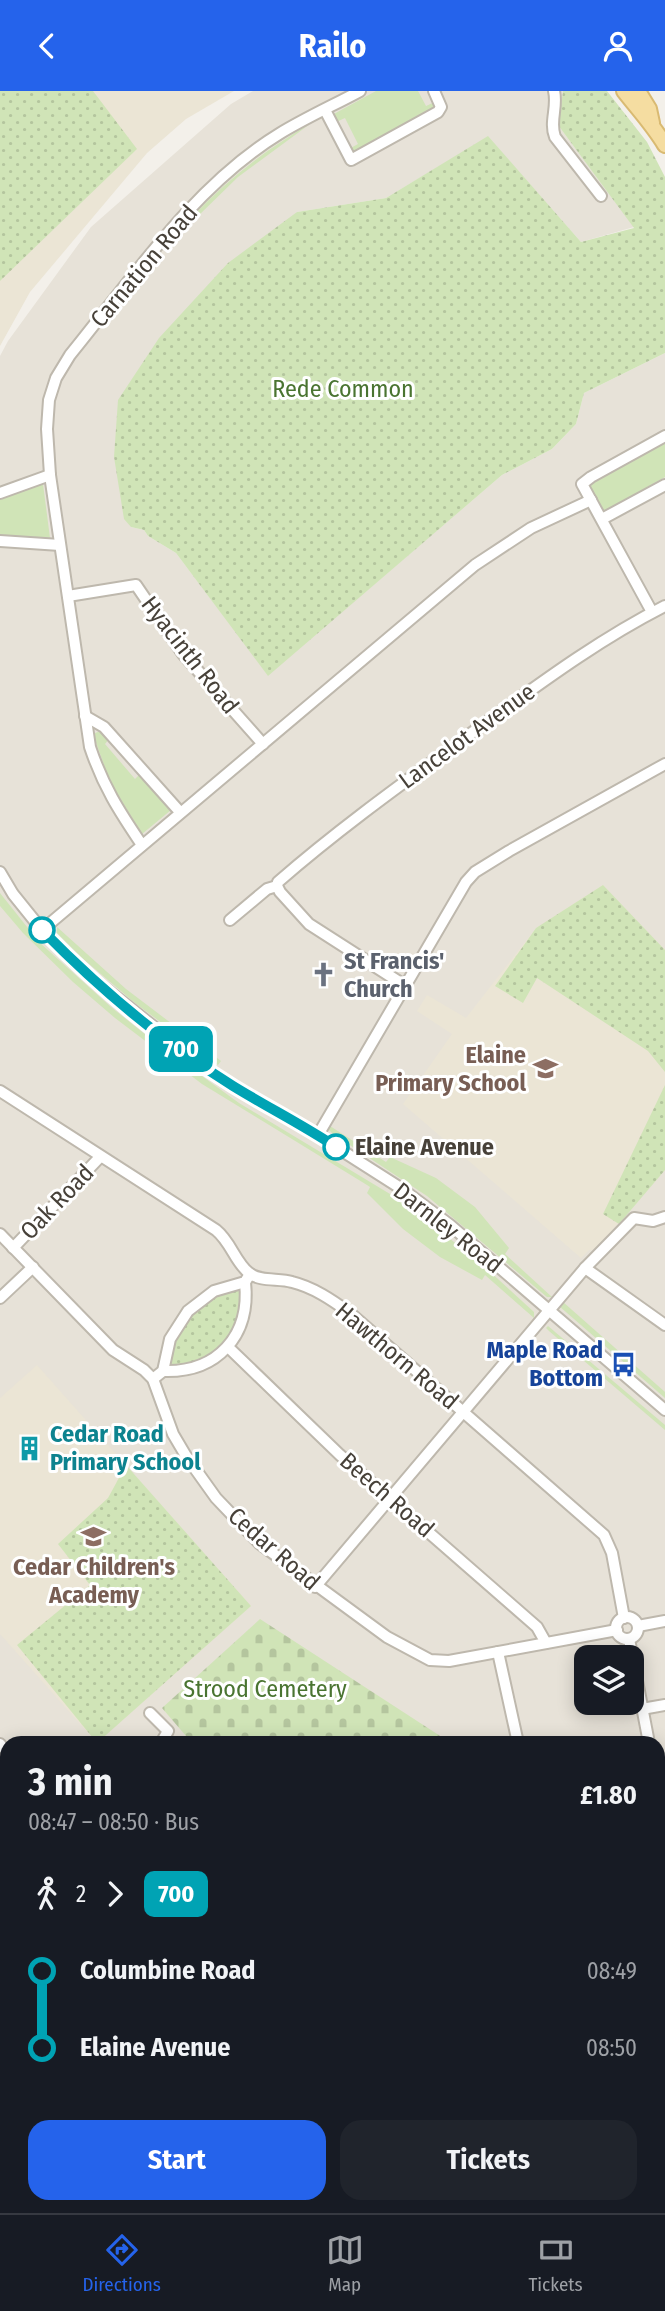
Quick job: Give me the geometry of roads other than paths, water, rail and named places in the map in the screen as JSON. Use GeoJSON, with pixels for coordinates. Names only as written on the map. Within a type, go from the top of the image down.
{"type":"FeatureCollection","features":[{"type":"Feature","properties":{"kind":"main road"},"geometry":{"type":"LineString","coordinates":[[624,91],[642,115],[652,123]]}},
{"type":"Feature","properties":{"kind":"main road"},"geometry":{"type":"LineString","coordinates":[[638,91],[665,145]]}},
{"type":"Feature","properties":{"kind":"street","name":"Carnation Road"},"geometry":{"type":"LineString","coordinates":[[142,845],[100,778],[90,747],[50,475],[47,429],[49,400],[56,378],[70,355],[183,216],[212,188],[279,134],[360,91]]}},
{"type":"Feature","properties":{"kind":"street"},"geometry":{"type":"LineString","coordinates":[[324,110],[351,162],[437,113],[441,108],[433,91]]}},
{"type":"Feature","properties":{"kind":"street"},"geometry":{"type":"LineString","coordinates":[[554,91],[554,134],[601,196]]}},
{"type":"Feature","properties":{"kind":"street"},"geometry":{"type":"LineString","coordinates":[[565,171],[575,163]]}},
{"type":"Feature","properties":{"kind":"street"},"geometry":{"type":"LineString","coordinates":[[652,612],[583,482],[665,436]]}},
{"type":"Feature","properties":{"kind":"street"},"geometry":{"type":"LineString","coordinates":[[0,492],[50,475]]}},
{"type":"Feature","properties":{"kind":"street"},"geometry":{"type":"LineString","coordinates":[[602,519],[665,485]]}},
{"type":"Feature","properties":{"kind":"street"},"geometry":{"type":"LineString","coordinates":[[42,930],[475,565],[531,529],[591,500]]}},
{"type":"Feature","properties":{"kind":"street"},"geometry":{"type":"LineString","coordinates":[[0,541],[60,544]]}},
{"type":"Feature","properties":{"kind":"street","name":"Hyacinth Road"},"geometry":{"type":"LineString","coordinates":[[68,596],[136,585],[155,617],[183,654],[263,744]]}},
{"type":"Feature","properties":{"kind":"street","name":"Lancelot Avenue"},"geometry":{"type":"LineString","coordinates":[[230,920],[400,784],[595,645],[665,605]]}},
{"type":"Feature","properties":{"kind":"street"},"geometry":{"type":"LineString","coordinates":[[85,716],[104,727],[180,813]]}},
{"type":"Feature","properties":{"kind":"street"},"geometry":{"type":"LineString","coordinates":[[318,1135],[454,901],[475,872],[665,764]]}},
{"type":"Feature","properties":{"kind":"street","name":"Darnley Road"},"geometry":{"type":"LineString","coordinates":[[0,872],[13,894],[42,930],[92,978],[198,1062],[402,1189],[450,1225],[665,1410]]}},
{"type":"Feature","properties":{"kind":"street"},"geometry":{"type":"LineString","coordinates":[[278,884],[283,897],[306,922],[404,985]]}},
{"type":"Feature","properties":{"kind":"street"},"geometry":{"type":"LineString","coordinates":[[0,1091],[225,1237],[248,1278],[246,1309],[242,1323],[228,1347],[217,1357],[191,1369],[163,1371],[153,1379],[113,1350],[0,1234]]}},
{"type":"Feature","properties":{"kind":"street","name":"Oak Road"},"geometry":{"type":"LineString","coordinates":[[13,1248],[100,1157]]}},
{"type":"Feature","properties":{"kind":"street"},"geometry":{"type":"LineString","coordinates":[[315,1587],[585,1268],[634,1218],[653,1221],[665,1217]]}},
{"type":"Feature","properties":{"kind":"street"},"geometry":{"type":"LineString","coordinates":[[0,1298],[33,1267]]}},
{"type":"Feature","properties":{"kind":"street"},"geometry":{"type":"LineString","coordinates":[[585,1268],[665,1325]]}},
{"type":"Feature","properties":{"kind":"street"},"geometry":{"type":"LineString","coordinates":[[163,1371],[170,1339],[188,1311],[214,1291],[248,1278]]}},
{"type":"Feature","properties":{"kind":"street","name":"Hawthorn Road"},"geometry":{"type":"LineString","coordinates":[[248,1278],[291,1281],[330,1299],[350,1313],[604,1535],[612,1553],[624,1618]]}},
{"type":"Feature","properties":{"kind":"street","name":"Beech Road"},"geometry":{"type":"LineString","coordinates":[[228,1347],[340,1455],[537,1627],[546,1643]]}},
{"type":"Feature","properties":{"kind":"street","name":"Cedar Road"},"geometry":{"type":"LineString","coordinates":[[153,1379],[173,1434],[216,1498],[259,1543],[315,1587],[387,1637],[430,1660],[449,1661],[617,1630]]}},
{"type":"Feature","properties":{"kind":"street"},"geometry":{"type":"LineString","coordinates":[[624,1618],[635,1620],[638,1626],[635,1636],[629,1639],[622,1638],[617,1630],[617,1624],[624,1618]]}},
{"type":"Feature","properties":{"kind":"street"},"geometry":{"type":"LineString","coordinates":[[638,1626],[665,1621]]}},
{"type":"Feature","properties":{"kind":"street"},"geometry":{"type":"LineString","coordinates":[[629,1639],[630,1645]]}},
{"type":"Feature","properties":{"kind":"street"},"geometry":{"type":"LineString","coordinates":[[498,1652],[516,1736]]}},
{"type":"Feature","properties":{"kind":"street"},"geometry":{"type":"LineString","coordinates":[[644,1709],[665,1705]]}},
{"type":"Feature","properties":{"kind":"street"},"geometry":{"type":"LineString","coordinates":[[150,1713],[168,1731],[165,1736]]}},
{"type":"Feature","properties":{"kind":"street"},"geometry":{"type":"LineString","coordinates":[[643,1715],[648,1736]]}},
{"type":"Feature","properties":{"kind":"place","name":"St Francis' Church"},"geometry":{"type":"Point","coordinates":[324,975]}},
{"type":"Feature","properties":{"kind":"place","name":"Elaine Primary School"},"geometry":{"type":"Point","coordinates":[546,1069]}},
{"type":"Feature","properties":{"kind":"place","name":"Elaine Avenue"},"geometry":{"type":"Point","coordinates":[336,1147]}},
{"type":"Feature","properties":{"kind":"place","name":"Maple Road Bottom"},"geometry":{"type":"Point","coordinates":[623,1364]}},
{"type":"Feature","properties":{"kind":"place","name":"Cedar Road Primary School"},"geometry":{"type":"Point","coordinates":[30,1448]}},
{"type":"Feature","properties":{"kind":"place","name":"Cedar Children's Academy"},"geometry":{"type":"Point","coordinates":[94,1536]}},
{"type":"Feature","properties":{"kind":"park label","name":"Rede Common"},"geometry":{"type":"Point","coordinates":[343,389]}},
{"type":"Feature","properties":{"kind":"park label","name":"Strood Cemetery"},"geometry":{"type":"Point","coordinates":[265,1689]}}]}
